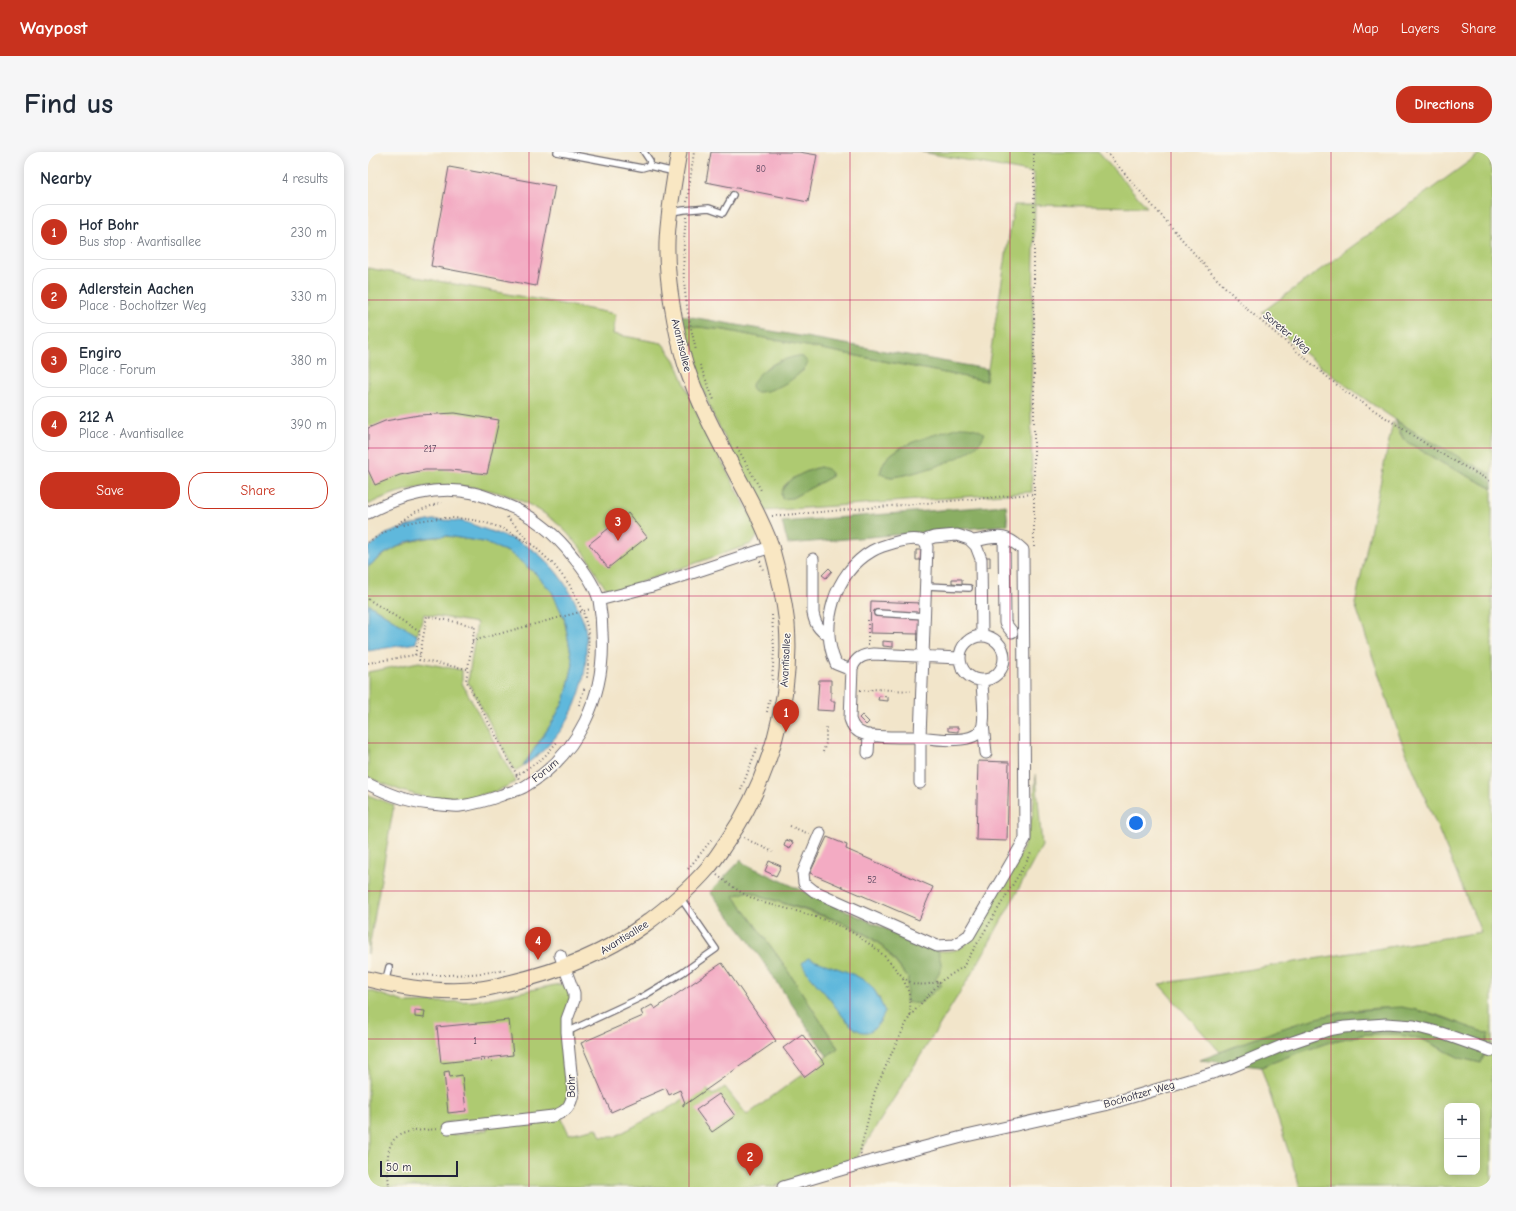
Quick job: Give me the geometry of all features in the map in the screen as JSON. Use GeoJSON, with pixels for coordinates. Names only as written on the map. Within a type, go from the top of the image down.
{"type":"FeatureCollection","features":[{"type":"Feature","properties":{"kind":"street","name":"Avantisallee"},"geometry":{"type":"LineString","coordinates":[[368,979],[387,974],[435,990],[481,989],[520,980],[563,961],[599,952],[619,941],[659,914],[680,897],[710,867],[734,832],[752,800],[763,775],[777,729],[784,690],[787,659],[787,624],[782,594],[764,549],[768,514],[717,437],[686,366],[677,328],[669,283],[667,244],[669,213],[679,152]]}},
{"type":"Feature","properties":{"kind":"street","name":"Forum"},"geometry":{"type":"LineString","coordinates":[[368,513],[386,503],[418,493],[450,491],[471,492],[520,510],[541,523],[564,544],[583,570],[598,600],[602,624],[604,653],[601,676],[592,709],[580,732],[563,754],[544,773],[523,787],[487,800],[459,806],[425,804],[397,798],[368,784]]}},
{"type":"Feature","properties":{"kind":"street"},"geometry":{"type":"LineString","coordinates":[[816,834],[803,873],[804,883],[814,891],[937,946],[955,945],[969,935],[1025,839],[1023,765],[1024,550],[1013,540],[1000,537],[973,541],[957,535],[934,537],[924,542]]}},
{"type":"Feature","properties":{"kind":"street"},"geometry":{"type":"LineString","coordinates":[[1004,538],[1005,623],[1012,632]]}},
{"type":"Feature","properties":{"kind":"street"},"geometry":{"type":"LineString","coordinates":[[852,670],[836,664],[831,654],[828,635],[831,608],[843,580],[857,563],[872,551],[897,542],[919,539],[924,542],[927,548],[920,737],[920,782]]}},
{"type":"Feature","properties":{"kind":"street"},"geometry":{"type":"LineString","coordinates":[[973,541],[981,559],[982,636]]}},
{"type":"Feature","properties":{"kind":"street"},"geometry":{"type":"LineString","coordinates":[[598,600],[649,587],[764,549]]}},
{"type":"Feature","properties":{"kind":"street"},"geometry":{"type":"LineString","coordinates":[[813,559],[814,620],[817,627],[828,635]]}},
{"type":"Feature","properties":{"kind":"street"},"geometry":{"type":"LineString","coordinates":[[1000,645],[1012,632],[1024,632]]}},
{"type":"Feature","properties":{"kind":"street"},"geometry":{"type":"LineString","coordinates":[[982,636],[990,637],[1000,645],[1003,649],[1005,658],[1003,667],[998,674],[991,679],[982,681],[974,679],[966,674],[961,667],[961,650],[966,642],[973,638],[982,636]]}},
{"type":"Feature","properties":{"kind":"street"},"geometry":{"type":"LineString","coordinates":[[960,658],[868,655],[859,658],[854,662],[852,670],[850,700],[851,723],[857,731],[869,735],[963,739],[973,736],[980,731],[983,723]]}},
{"type":"Feature","properties":{"kind":"street"},"geometry":{"type":"LineString","coordinates":[[973,736],[980,738],[985,748],[982,681]]}},
{"type":"Feature","properties":{"kind":"street"},"geometry":{"type":"LineString","coordinates":[[868,753],[869,735]]}},
{"type":"Feature","properties":{"kind":"street","name":"Bohr"},"geometry":{"type":"LineString","coordinates":[[448,1128],[554,1116],[562,1113],[568,1108],[572,1101],[573,1093],[567,1019],[574,1000],[574,993],[563,961]]}},
{"type":"Feature","properties":{"kind":"street","name":"Bocholtzer Weg"},"geometry":{"type":"LineString","coordinates":[[783,1187],[864,1163],[962,1137],[1105,1104],[1229,1068],[1284,1045],[1328,1030],[1345,1027],[1386,1024],[1414,1026],[1441,1033],[1492,1051]]}},
{"type":"Feature","properties":{"kind":"lane"},"geometry":{"type":"LineString","coordinates":[[557,152],[642,168],[649,166],[676,172]]}},
{"type":"Feature","properties":{"kind":"lane"},"geometry":{"type":"LineString","coordinates":[[644,152],[650,161],[649,166]]}},
{"type":"Feature","properties":{"kind":"lane"},"geometry":{"type":"LineString","coordinates":[[669,213],[686,209],[709,208],[723,213],[733,195]]}},
{"type":"Feature","properties":{"kind":"lane"},"geometry":{"type":"LineString","coordinates":[[926,586],[969,588]]}},
{"type":"Feature","properties":{"kind":"lane"},"geometry":{"type":"LineString","coordinates":[[877,613],[925,616]]}},
{"type":"Feature","properties":{"kind":"lane"},"geometry":{"type":"LineString","coordinates":[[567,1032],[642,997],[682,973],[716,949],[680,897]]}},
{"type":"Feature","properties":{"kind":"path"},"geometry":{"type":"LineString","coordinates":[[694,152],[684,235],[686,305],[697,357]]}},
{"type":"Feature","properties":{"kind":"path"},"geometry":{"type":"LineString","coordinates":[[1034,152],[1034,549]]}},
{"type":"Feature","properties":{"kind":"path","name":"Soreter Weg"},"geometry":{"type":"LineString","coordinates":[[1106,152],[1213,275],[1248,310],[1343,390],[1440,453],[1492,482]]}},
{"type":"Feature","properties":{"kind":"path"},"geometry":{"type":"LineString","coordinates":[[700,365],[714,400]]}},
{"type":"Feature","properties":{"kind":"path"},"geometry":{"type":"LineString","coordinates":[[734,441],[752,472],[764,497]]}},
{"type":"Feature","properties":{"kind":"path"},"geometry":{"type":"LineString","coordinates":[[768,514],[1033,494]]}},
{"type":"Feature","properties":{"kind":"path"},"geometry":{"type":"LineString","coordinates":[[368,542],[394,527],[415,512],[443,502]]}},
{"type":"Feature","properties":{"kind":"path"},"geometry":{"type":"LineString","coordinates":[[502,513],[514,523],[535,547],[554,565],[569,584],[583,612],[588,630],[589,653],[587,680],[578,708]]}},
{"type":"Feature","properties":{"kind":"path"},"geometry":{"type":"LineString","coordinates":[[768,514],[775,522]]}},
{"type":"Feature","properties":{"kind":"path"},"geometry":{"type":"LineString","coordinates":[[394,527],[418,520],[441,517],[472,520],[501,528],[535,547]]}},
{"type":"Feature","properties":{"kind":"path"},"geometry":{"type":"LineString","coordinates":[[764,549],[765,573]]}},
{"type":"Feature","properties":{"kind":"path"},"geometry":{"type":"LineString","coordinates":[[368,599],[420,632],[415,655]]}},
{"type":"Feature","properties":{"kind":"path"},"geometry":{"type":"LineString","coordinates":[[472,640],[583,612]]}},
{"type":"Feature","properties":{"kind":"path"},"geometry":{"type":"LineString","coordinates":[[772,614],[774,649],[772,686]]}},
{"type":"Feature","properties":{"kind":"path"},"geometry":{"type":"LineString","coordinates":[[467,669],[419,660],[427,616],[475,626],[466,680],[523,787]]}},
{"type":"Feature","properties":{"kind":"path"},"geometry":{"type":"LineString","coordinates":[[868,620],[868,655]]}},
{"type":"Feature","properties":{"kind":"path"},"geometry":{"type":"LineString","coordinates":[[368,663],[420,654]]}},
{"type":"Feature","properties":{"kind":"path"},"geometry":{"type":"LineString","coordinates":[[850,700],[856,700],[856,690],[871,691],[872,689],[922,692]]}},
{"type":"Feature","properties":{"kind":"path"},"geometry":{"type":"LineString","coordinates":[[766,718],[771,692]]}},
{"type":"Feature","properties":{"kind":"path"},"geometry":{"type":"LineString","coordinates":[[823,752],[826,744],[826,726]]}},
{"type":"Feature","properties":{"kind":"path"},"geometry":{"type":"LineString","coordinates":[[516,776],[544,757],[562,737]]}},
{"type":"Feature","properties":{"kind":"path"},"geometry":{"type":"LineString","coordinates":[[740,791],[761,738]]}},
{"type":"Feature","properties":{"kind":"path"},"geometry":{"type":"LineString","coordinates":[[790,826],[816,834]]}},
{"type":"Feature","properties":{"kind":"path"},"geometry":{"type":"LineString","coordinates":[[734,832],[773,852]]}},
{"type":"Feature","properties":{"kind":"path"},"geometry":{"type":"LineString","coordinates":[[686,872],[717,833]]}},
{"type":"Feature","properties":{"kind":"path"},"geometry":{"type":"LineString","coordinates":[[902,978],[916,984],[929,985],[941,981],[963,967],[1013,886],[1032,850]]}},
{"type":"Feature","properties":{"kind":"path"},"geometry":{"type":"LineString","coordinates":[[712,880],[720,870]]}},
{"type":"Feature","properties":{"kind":"path"},"geometry":{"type":"LineString","coordinates":[[717,875],[740,892],[761,902],[813,916],[845,929],[873,947],[886,959],[902,978],[910,992],[910,1016]]}},
{"type":"Feature","properties":{"kind":"path"},"geometry":{"type":"LineString","coordinates":[[387,974],[443,976],[485,974],[506,970]]}},
{"type":"Feature","properties":{"kind":"path"},"geometry":{"type":"LineString","coordinates":[[864,1163],[860,1152],[875,1091],[910,1016],[941,981]]}},
{"type":"Feature","properties":{"kind":"path"},"geometry":{"type":"LineString","coordinates":[[480,1061],[491,1058],[492,1062]]}},
{"type":"Feature","properties":{"kind":"path"},"geometry":{"type":"LineString","coordinates":[[389,1187],[387,1153],[396,1136],[405,1133],[448,1128]]}},
{"type":"Feature","properties":{"kind":"green space"},"geometry":{"type":"Polygon","coordinates":[[[922,152],[1098,152],[1147,207],[1035,205],[1031,402],[1032,492],[763,511],[714,417],[689,356],[682,325],[724,330],[986,381],[1014,205],[1034,205],[1034,173],[922,152]],[[781,360],[766,368],[770,390],[790,380],[804,370],[781,360]],[[933,436],[913,442],[893,452],[884,462],[880,474],[891,477],[910,474],[933,436]],[[820,467],[805,472],[783,487],[792,498],[831,477],[831,473],[820,467]]]}},
{"type":"Feature","properties":{"kind":"green space"},"geometry":{"type":"Polygon","coordinates":[[[1482,152],[1489,152],[1492,178],[1492,475],[1444,450],[1353,391],[1303,352],[1262,312],[1482,152]]]}},
{"type":"Feature","properties":{"kind":"green space"},"geometry":{"type":"Polygon","coordinates":[[[368,268],[616,314],[613,334],[662,343],[675,360],[701,423],[753,520],[757,531],[756,539],[751,544],[612,592],[601,582],[587,557],[579,547],[568,534],[548,516],[525,503],[500,493],[473,487],[445,486],[418,488],[392,494],[368,505],[368,268]]]}},
{"type":"Feature","properties":{"kind":"green space"},"geometry":{"type":"Polygon","coordinates":[[[680,315],[987,369],[986,381],[724,330],[682,325],[680,315]]]}},
{"type":"Feature","properties":{"kind":"green space"},"geometry":{"type":"Polygon","coordinates":[[[797,356],[803,357],[808,363],[797,376],[775,388],[766,391],[754,392],[751,388],[754,381],[763,371],[776,363],[797,356]]]}},
{"type":"Feature","properties":{"kind":"green space"},"geometry":{"type":"Polygon","coordinates":[[[1395,420],[1492,475],[1492,488],[1442,463],[1404,440],[1395,420]]]}},
{"type":"Feature","properties":{"kind":"green space"},"geometry":{"type":"Polygon","coordinates":[[[1393,422],[1404,440],[1442,463],[1492,488],[1492,1045],[1480,1039],[1466,1027],[1443,1017],[1410,1009],[1382,1008],[1354,1010],[1326,1016],[1272,1033],[1220,1052],[1159,984],[1481,932],[1399,735],[1355,604],[1393,422]]]}},
{"type":"Feature","properties":{"kind":"green space"},"geometry":{"type":"Polygon","coordinates":[[[960,427],[973,428],[985,434],[974,448],[952,460],[926,470],[890,477],[880,474],[884,462],[890,455],[908,444],[960,427]]]}},
{"type":"Feature","properties":{"kind":"green space"},"geometry":{"type":"Polygon","coordinates":[[[820,467],[827,469],[831,473],[831,477],[792,498],[782,499],[781,493],[787,484],[797,476],[820,467]]]}},
{"type":"Feature","properties":{"kind":"green space"},"geometry":{"type":"Polygon","coordinates":[[[1006,505],[1008,525],[788,544],[782,522],[1006,505]]]}},
{"type":"Feature","properties":{"kind":"green space"},"geometry":{"type":"Polygon","coordinates":[[[447,536],[483,542],[510,553],[535,573],[552,592],[564,618],[573,664],[565,699],[553,721],[523,766],[515,771],[468,682],[477,623],[424,614],[417,635],[368,604],[368,567],[377,559],[405,544],[435,537],[447,536]]]}},
{"type":"Feature","properties":{"kind":"green space"},"geometry":{"type":"Polygon","coordinates":[[[419,662],[462,670],[462,683],[516,782],[497,791],[443,802],[402,791],[368,776],[368,672],[419,662]]]}},
{"type":"Feature","properties":{"kind":"green space"},"geometry":{"type":"Polygon","coordinates":[[[1036,774],[1042,846],[977,965],[853,1164],[772,1187],[368,1187],[368,990],[407,1003],[475,1001],[560,984],[567,987],[571,996],[569,1093],[567,1104],[561,1109],[562,1119],[569,1134],[597,1128],[601,1137],[614,1137],[674,1105],[703,1086],[713,1095],[725,1087],[747,1115],[838,1048],[780,959],[734,896],[749,891],[766,898],[847,924],[882,946],[908,978],[919,1004],[942,985],[935,980],[938,951],[950,951],[961,948],[972,937],[1023,849],[1033,813],[1036,774]],[[838,969],[826,995],[856,1030],[880,999],[867,983],[852,974],[838,969]],[[486,1118],[445,1123],[452,1135],[487,1130],[486,1118]]]}},
{"type":"Feature","properties":{"kind":"green space"},"geometry":{"type":"Polygon","coordinates":[[[368,795],[394,805],[368,954],[368,795]]]}},
{"type":"Feature","properties":{"kind":"green space"},"geometry":{"type":"Polygon","coordinates":[[[741,860],[745,864],[927,948],[938,951],[942,967],[935,980],[942,985],[919,1004],[906,1002],[908,978],[883,947],[870,937],[855,928],[838,921],[749,891],[734,896],[780,959],[838,1048],[827,1056],[749,941],[710,892],[741,860]]]}},
{"type":"Feature","properties":{"kind":"green space"},"geometry":{"type":"Polygon","coordinates":[[[1401,1007],[1435,1015],[1489,1034],[1481,1063],[1460,1058],[1422,1039],[1395,1034],[1366,1034],[1333,1041],[1261,1067],[1200,1060],[1299,1023],[1324,1016],[1346,1012],[1401,1007]]]}},
{"type":"Feature","properties":{"kind":"green space"},"geometry":{"type":"Polygon","coordinates":[[[1366,1034],[1395,1034],[1422,1039],[1460,1058],[1481,1063],[1485,1053],[1492,1055],[1492,1187],[1300,1187],[1261,1067],[1333,1041],[1366,1034]]]}},
{"type":"Feature","properties":{"kind":"water"},"geometry":{"type":"Polygon","coordinates":[[[433,520],[453,520],[465,522],[505,536],[536,552],[557,572],[574,599],[582,618],[586,634],[585,672],[576,704],[559,732],[549,745],[523,766],[553,721],[565,699],[573,664],[564,618],[552,592],[535,573],[510,553],[483,542],[447,536],[424,538],[406,542],[381,556],[368,567],[368,548],[386,534],[414,524],[433,520]]]}},
{"type":"Feature","properties":{"kind":"water"},"geometry":{"type":"Polygon","coordinates":[[[368,604],[417,635],[416,643],[368,651],[368,604]]]}},
{"type":"Feature","properties":{"kind":"water"},"geometry":{"type":"Polygon","coordinates":[[[808,958],[842,970],[867,982],[878,996],[885,1012],[878,1025],[870,1031],[863,1032],[856,1029],[849,1023],[811,978],[802,963],[808,958]]]}},
{"type":"Feature","properties":{"kind":"building"},"geometry":{"type":"Polygon","coordinates":[[[711,152],[799,152],[817,155],[808,202],[706,182],[711,152]]]}},
{"type":"Feature","properties":{"kind":"building"},"geometry":{"type":"Polygon","coordinates":[[[449,167],[555,186],[536,286],[431,266],[449,167]]]}},
{"type":"Feature","properties":{"kind":"building"},"geometry":{"type":"Polygon","coordinates":[[[455,413],[499,420],[487,474],[451,470],[425,470],[400,475],[375,485],[368,470],[368,428],[385,421],[419,415],[455,413]]]}},
{"type":"Feature","properties":{"kind":"building"},"geometry":{"type":"Polygon","coordinates":[[[628,513],[647,537],[608,568],[589,544],[628,513]]]}},
{"type":"Feature","properties":{"kind":"building"},"geometry":{"type":"Polygon","coordinates":[[[916,550],[921,550],[920,560],[916,560],[916,550]]]}},
{"type":"Feature","properties":{"kind":"building"},"geometry":{"type":"Polygon","coordinates":[[[986,557],[990,557],[990,567],[986,567],[986,557]]]}},
{"type":"Feature","properties":{"kind":"building"},"geometry":{"type":"Polygon","coordinates":[[[829,568],[832,571],[826,578],[822,575],[829,568]]]}},
{"type":"Feature","properties":{"kind":"building"},"geometry":{"type":"Polygon","coordinates":[[[952,579],[962,579],[962,584],[952,583],[952,579]]]}},
{"type":"Feature","properties":{"kind":"building"},"geometry":{"type":"Polygon","coordinates":[[[871,601],[920,603],[919,634],[870,633],[871,601]]]}},
{"type":"Feature","properties":{"kind":"building"},"geometry":{"type":"Polygon","coordinates":[[[883,641],[893,642],[893,647],[883,646],[883,641]]]}},
{"type":"Feature","properties":{"kind":"building"},"geometry":{"type":"Polygon","coordinates":[[[819,680],[831,680],[831,701],[835,701],[834,711],[817,710],[819,680]]]}},
{"type":"Feature","properties":{"kind":"building"},"geometry":{"type":"Polygon","coordinates":[[[879,696],[888,697],[888,701],[878,700],[879,696]]]}},
{"type":"Feature","properties":{"kind":"building"},"geometry":{"type":"Polygon","coordinates":[[[862,715],[869,722],[866,725],[859,718],[862,715]]]}},
{"type":"Feature","properties":{"kind":"building"},"geometry":{"type":"Polygon","coordinates":[[[948,727],[958,727],[958,732],[948,731],[948,727]]]}},
{"type":"Feature","properties":{"kind":"building"},"geometry":{"type":"Polygon","coordinates":[[[978,761],[1009,762],[1007,841],[976,840],[978,761]]]}},
{"type":"Feature","properties":{"kind":"building"},"geometry":{"type":"Polygon","coordinates":[[[827,837],[847,845],[846,849],[933,887],[919,920],[810,873],[827,837]]]}},
{"type":"Feature","properties":{"kind":"building"},"geometry":{"type":"Polygon","coordinates":[[[786,840],[793,842],[790,849],[784,846],[786,840]]]}},
{"type":"Feature","properties":{"kind":"building"},"geometry":{"type":"Polygon","coordinates":[[[769,861],[781,866],[776,876],[765,871],[769,861]]]}},
{"type":"Feature","properties":{"kind":"building"},"geometry":{"type":"Polygon","coordinates":[[[722,963],[776,1041],[683,1106],[685,1103],[680,1090],[669,1095],[666,1088],[611,1112],[581,1043],[643,1016],[641,1011],[652,1005],[655,1009],[722,963]]]}},
{"type":"Feature","properties":{"kind":"building"},"geometry":{"type":"Polygon","coordinates":[[[415,1010],[425,1011],[424,1018],[415,1017],[415,1010]]]}},
{"type":"Feature","properties":{"kind":"building"},"geometry":{"type":"Polygon","coordinates":[[[509,1020],[513,1055],[441,1063],[437,1027],[509,1020]]]}},
{"type":"Feature","properties":{"kind":"building"},"geometry":{"type":"Polygon","coordinates":[[[802,1034],[824,1063],[805,1077],[783,1048],[802,1034]]]}},
{"type":"Feature","properties":{"kind":"building"},"geometry":{"type":"Polygon","coordinates":[[[449,1071],[450,1077],[462,1075],[466,1111],[448,1113],[444,1072],[449,1071]]]}},
{"type":"Feature","properties":{"kind":"building"},"geometry":{"type":"Polygon","coordinates":[[[719,1094],[735,1116],[712,1132],[696,1110],[719,1094]]]}},
{"type":"Feature","properties":{"kind":"place","name":"Engiro"},"geometry":{"type":"Point","coordinates":[618,541]}},
{"type":"Feature","properties":{"kind":"place","name":"Hof Bohr"},"geometry":{"type":"Point","coordinates":[786,732]}},
{"type":"Feature","properties":{"kind":"place","name":"212 A"},"geometry":{"type":"Point","coordinates":[538,960]}},
{"type":"Feature","properties":{"kind":"place","name":"Adlerstein Aachen"},"geometry":{"type":"Point","coordinates":[750,1176]}}]}
